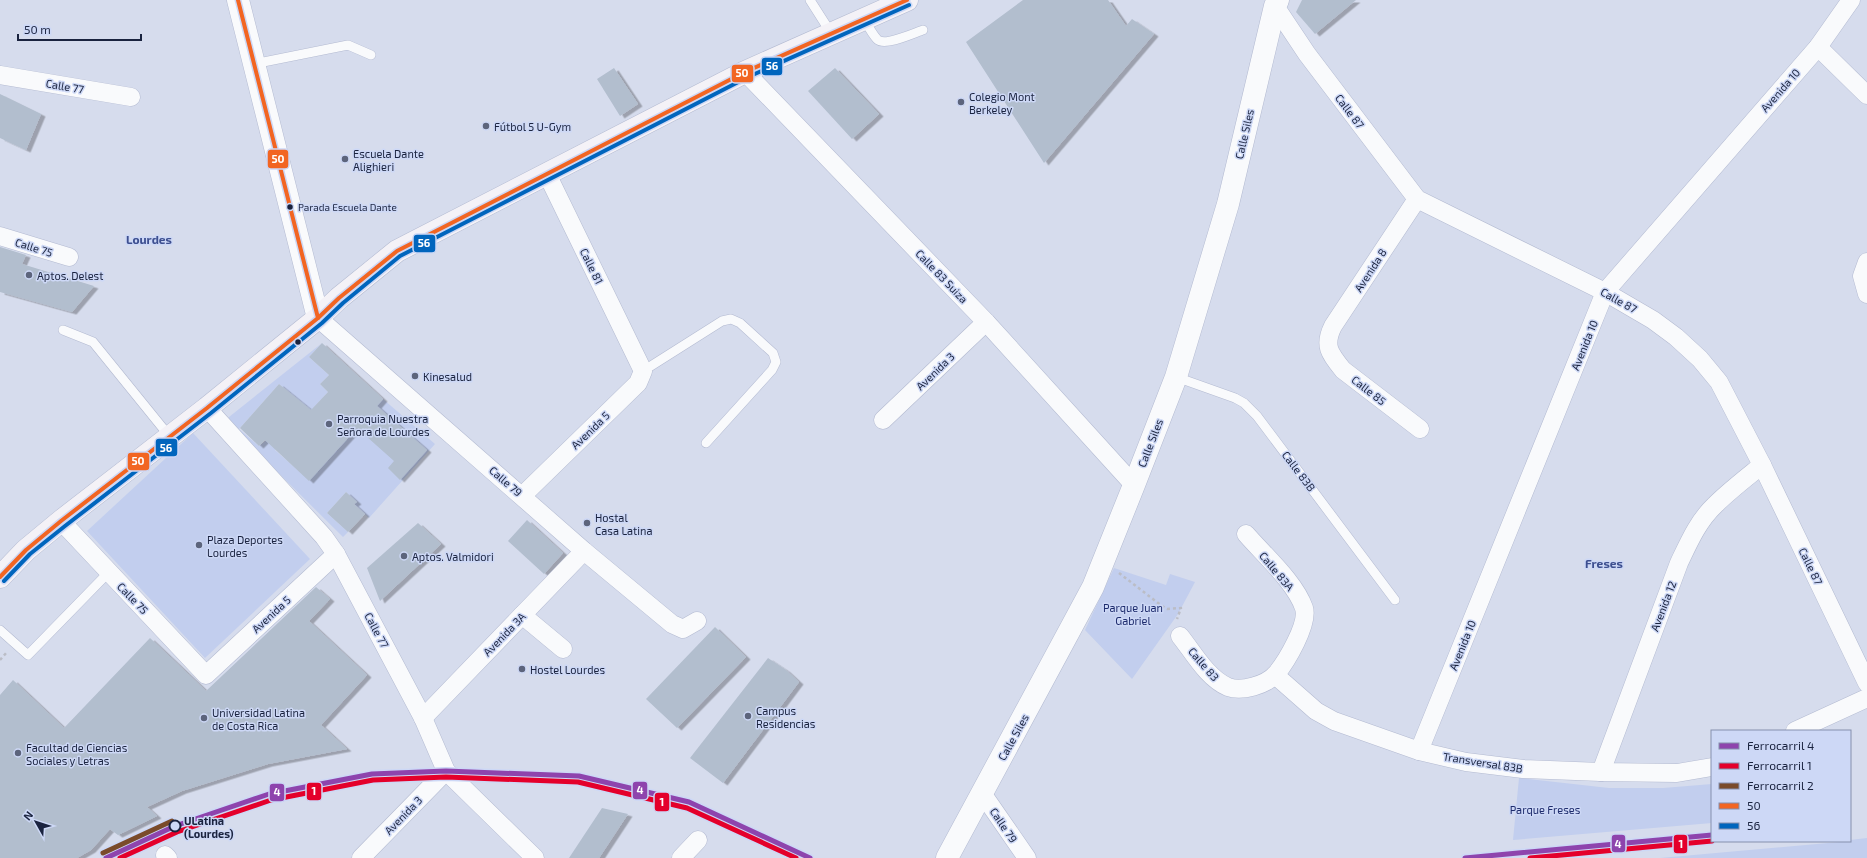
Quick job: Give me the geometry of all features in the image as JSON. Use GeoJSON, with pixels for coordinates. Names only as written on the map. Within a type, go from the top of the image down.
{"type":"FeatureCollection","features":[{"type":"Feature","properties":{"kind":"main road"},"geometry":{"type":"LineString","coordinates":[[0,577],[26,550],[61,521],[207,408],[318,318],[339,298],[397,251],[746,72],[907,0]]}},
{"type":"Feature","properties":{"kind":"street"},"geometry":{"type":"LineString","coordinates":[[238,0],[318,318]]}},
{"type":"Feature","properties":{"kind":"street","name":"Avenida 10"},"geometry":{"type":"LineString","coordinates":[[1419,751],[1605,292],[1818,47],[1851,0]]}},
{"type":"Feature","properties":{"kind":"street","name":"Calle 87"},"geometry":{"type":"LineString","coordinates":[[1276,3],[1307,54],[1417,199],[1605,292],[1653,320],[1676,337],[1700,359],[1719,382],[1762,465],[1867,683]]}},
{"type":"Feature","properties":{"kind":"street","name":"Calle Siles"},"geometry":{"type":"LineString","coordinates":[[947,858],[1093,587],[1176,377],[1228,204],[1276,3]]}},
{"type":"Feature","properties":{"kind":"street"},"geometry":{"type":"LineString","coordinates":[[1818,47],[1867,95]]}},
{"type":"Feature","properties":{"kind":"street","name":"Calle 83 Suiza"},"geometry":{"type":"LineString","coordinates":[[746,72],[986,322],[1134,485]]}},
{"type":"Feature","properties":{"kind":"street","name":"Calle 77"},"geometry":{"type":"LineString","coordinates":[[0,75],[131,97]]}},
{"type":"Feature","properties":{"kind":"street","name":"Calle 81"},"geometry":{"type":"LineString","coordinates":[[547,174],[641,364]]}},
{"type":"Feature","properties":{"kind":"street","name":"Avenida 8"},"geometry":{"type":"LineString","coordinates":[[1328,343],[1329,335],[1333,326],[1417,199]]}},
{"type":"Feature","properties":{"kind":"street","name":"Calle 75"},"geometry":{"type":"LineString","coordinates":[[0,236],[69,257]]}},
{"type":"Feature","properties":{"kind":"street"},"geometry":{"type":"LineString","coordinates":[[1865,269],[1867,294]]}},
{"type":"Feature","properties":{"kind":"street","name":"Calle 79"},"geometry":{"type":"LineString","coordinates":[[318,318],[584,551],[672,624],[683,629],[697,621]]}},
{"type":"Feature","properties":{"kind":"street","name":"Avenida 3"},"geometry":{"type":"LineString","coordinates":[[883,420],[986,322]]}},
{"type":"Feature","properties":{"kind":"street","name":"Calle 85"},"geometry":{"type":"LineString","coordinates":[[1328,343],[1329,351],[1343,370],[1420,429]]}},
{"type":"Feature","properties":{"kind":"street","name":"Avenida 5"},"geometry":{"type":"LineString","coordinates":[[522,496],[638,383],[641,364]]}},
{"type":"Feature","properties":{"kind":"street","name":"Calle 77"},"geometry":{"type":"LineString","coordinates":[[207,408],[324,537],[336,554],[423,718],[446,771],[535,858]]}},
{"type":"Feature","properties":{"kind":"street","name":"Avenida 12"},"geometry":{"type":"LineString","coordinates":[[1601,772],[1679,563],[1689,542],[1700,523],[1714,505],[1762,465]]}},
{"type":"Feature","properties":{"kind":"street","name":"Calle 75"},"geometry":{"type":"LineString","coordinates":[[61,521],[206,675]]}},
{"type":"Feature","properties":{"kind":"street","name":"Calle 83A"},"geometry":{"type":"LineString","coordinates":[[1246,534],[1290,583],[1304,610],[1304,625],[1295,643],[1275,675]]}},
{"type":"Feature","properties":{"kind":"street","name":"Avenida 3A"},"geometry":{"type":"LineString","coordinates":[[423,718],[584,551]]}},
{"type":"Feature","properties":{"kind":"street","name":"Avenida 5"},"geometry":{"type":"LineString","coordinates":[[206,675],[336,554]]}},
{"type":"Feature","properties":{"kind":"street"},"geometry":{"type":"LineString","coordinates":[[522,615],[563,649]]}},
{"type":"Feature","properties":{"kind":"street","name":"Calle 83"},"geometry":{"type":"LineString","coordinates":[[1180,636],[1209,672],[1219,682],[1228,687],[1246,689],[1275,675]]}},
{"type":"Feature","properties":{"kind":"street","name":"Transversal 83B"},"geometry":{"type":"LineString","coordinates":[[1275,675],[1316,711],[1358,730],[1419,751],[1466,762],[1523,769],[1601,772],[1677,773],[1711,767]]}},
{"type":"Feature","properties":{"kind":"street"},"geometry":{"type":"LineString","coordinates":[[1797,730],[1867,698]]}},
{"type":"Feature","properties":{"kind":"street","name":"Avenida 3"},"geometry":{"type":"LineString","coordinates":[[361,858],[446,771]]}},
{"type":"Feature","properties":{"kind":"street","name":"Calle 79"},"geometry":{"type":"LineString","coordinates":[[982,793],[1027,858]]}},
{"type":"Feature","properties":{"kind":"street"},"geometry":{"type":"LineString","coordinates":[[681,858],[698,840]]}},
{"type":"Feature","properties":{"kind":"lane"},"geometry":{"type":"LineString","coordinates":[[810,0],[831,33]]}},
{"type":"Feature","properties":{"kind":"lane"},"geometry":{"type":"LineString","coordinates":[[864,20],[878,40],[883,42],[923,30]]}},
{"type":"Feature","properties":{"kind":"lane"},"geometry":{"type":"LineString","coordinates":[[253,64],[348,45],[371,55]]}},
{"type":"Feature","properties":{"kind":"lane"},"geometry":{"type":"LineString","coordinates":[[641,364],[722,321],[731,319],[740,323],[773,354],[776,362],[772,370],[706,443]]}},
{"type":"Feature","properties":{"kind":"lane"},"geometry":{"type":"LineString","coordinates":[[63,330],[94,342],[170,437]]}},
{"type":"Feature","properties":{"kind":"lane","name":"Calle 83B"},"geometry":{"type":"LineString","coordinates":[[1176,377],[1235,398],[1244,403],[1257,416],[1395,600]]}},
{"type":"Feature","properties":{"kind":"lane"},"geometry":{"type":"LineString","coordinates":[[0,630],[28,655],[108,572]]}},
{"type":"Feature","properties":{"kind":"path"},"geometry":{"type":"LineString","coordinates":[[1116,580],[1119,573],[1167,609],[1181,608],[1172,633],[1176,636],[1180,636]]}},
{"type":"Feature","properties":{"kind":"green space"},"geometry":{"type":"Polygon","coordinates":[[[322,343],[309,357],[329,375],[320,384],[328,392],[275,450],[309,480],[383,399],[435,444],[369,518],[354,504],[356,502],[346,492],[327,513],[348,532],[343,537],[228,423],[229,417],[322,343]],[[279,384],[239,429],[259,446],[308,408],[279,384]]]}},
{"type":"Feature","properties":{"kind":"green space","name":"Plaza Deportes Lourdes"},"geometry":{"type":"Polygon","coordinates":[[[193,433],[310,559],[205,658],[87,531],[193,433]]]}},
{"type":"Feature","properties":{"kind":"green space","name":"Parque Juan Gabriel"},"geometry":{"type":"Polygon","coordinates":[[[1114,568],[1166,585],[1170,574],[1195,582],[1178,614],[1132,679],[1085,630],[1114,568]]]}},
{"type":"Feature","properties":{"kind":"green space","name":"Parque Freses"},"geometry":{"type":"Polygon","coordinates":[[[1519,778],[1609,788],[1663,788],[1711,784],[1711,823],[1513,840],[1519,778]]]}},
{"type":"Feature","properties":{"kind":"green space"},"geometry":{"type":"Polygon","coordinates":[[[1867,838],[1867,858],[1660,858],[1851,842],[1851,840],[1867,838]]]}},
{"type":"Feature","properties":{"kind":"building"},"geometry":{"type":"Polygon","coordinates":[[[1023,0],[1108,0],[1126,26],[1132,19],[1154,34],[1044,163],[966,42],[1023,0]]]}},
{"type":"Feature","properties":{"kind":"building"},"geometry":{"type":"Polygon","coordinates":[[[1302,0],[1356,0],[1315,34],[1296,12],[1302,0]]]}},
{"type":"Feature","properties":{"kind":"building"},"geometry":{"type":"Polygon","coordinates":[[[614,68],[638,104],[620,116],[597,79],[614,68]]]}},
{"type":"Feature","properties":{"kind":"building"},"geometry":{"type":"Polygon","coordinates":[[[835,68],[879,114],[852,139],[808,91],[835,68]]]}},
{"type":"Feature","properties":{"kind":"building"},"geometry":{"type":"Polygon","coordinates":[[[0,94],[41,114],[26,150],[0,138],[0,94]]]}},
{"type":"Feature","properties":{"kind":"building","name":"Aptos. Delest"},"geometry":{"type":"Polygon","coordinates":[[[0,247],[26,255],[22,264],[94,286],[72,312],[0,292],[0,247]]]}},
{"type":"Feature","properties":{"kind":"building"},"geometry":{"type":"Polygon","coordinates":[[[322,343],[383,399],[377,406],[427,450],[400,480],[388,468],[394,461],[357,428],[309,481],[265,440],[259,446],[240,428],[279,384],[311,410],[328,392],[320,384],[329,375],[309,357],[322,343]]]}},
{"type":"Feature","properties":{"kind":"building"},"geometry":{"type":"Polygon","coordinates":[[[346,492],[357,502],[354,504],[365,514],[348,532],[327,513],[346,492]]]}},
{"type":"Feature","properties":{"kind":"building"},"geometry":{"type":"Polygon","coordinates":[[[527,520],[563,553],[544,574],[508,541],[527,520]]]}},
{"type":"Feature","properties":{"kind":"building","name":"Aptos. Valmidori"},"geometry":{"type":"Polygon","coordinates":[[[418,523],[441,544],[380,601],[367,568],[418,523]]]}},
{"type":"Feature","properties":{"kind":"building","name":"Universidad Latina de Costa Rica"},"geometry":{"type":"Polygon","coordinates":[[[316,587],[330,599],[309,621],[367,675],[321,725],[347,749],[268,764],[182,791],[147,807],[157,816],[118,835],[110,829],[91,850],[77,858],[0,858],[0,695],[13,680],[64,728],[150,638],[206,691],[316,587]]]}},
{"type":"Feature","properties":{"kind":"building"},"geometry":{"type":"Polygon","coordinates":[[[715,627],[746,657],[677,728],[646,699],[715,627]]]}},
{"type":"Feature","properties":{"kind":"building"},"geometry":{"type":"Polygon","coordinates":[[[768,658],[786,670],[799,682],[723,783],[690,758],[768,658]]]}},
{"type":"Feature","properties":{"kind":"building"},"geometry":{"type":"Polygon","coordinates":[[[602,808],[628,814],[599,858],[569,858],[602,808]]]}},
{"type":"Feature","properties":{"kind":"rail line","name":"4"},"geometry":{"type":"LineString","coordinates":[[106,858],[175,826],[269,794],[372,774],[446,771],[579,776],[689,802],[810,858]]}},
{"type":"Feature","properties":{"kind":"rail line","name":"1"},"geometry":{"type":"LineString","coordinates":[[120,858],[177,832],[271,800],[373,780],[446,777],[578,782],[687,808],[796,858]]}},
{"type":"Feature","properties":{"kind":"rail line","name":"2"},"geometry":{"type":"LineString","coordinates":[[103,853],[172,821]]}},
{"type":"Feature","properties":{"kind":"rail line","name":"4"},"geometry":{"type":"LineString","coordinates":[[1465,858],[1711,835]]}},
{"type":"Feature","properties":{"kind":"rail line","name":"1"},"geometry":{"type":"LineString","coordinates":[[1530,858],[1711,841]]}},
{"type":"Feature","properties":{"kind":"transit line","name":"50"},"geometry":{"type":"LineString","coordinates":[[238,0],[318,318]]}},
{"type":"Feature","properties":{"kind":"transit line","name":"50"},"geometry":{"type":"LineString","coordinates":[[0,577],[26,550],[61,521],[207,408],[318,318],[339,298],[397,251],[745,72],[907,0]]}},
{"type":"Feature","properties":{"kind":"transit line","name":"56"},"geometry":{"type":"LineString","coordinates":[[4,581],[30,554],[211,413],[322,323],[343,303],[400,256],[748,77],[909,5]]}},
{"type":"Feature","properties":{"kind":"place","name":"Colegio Mont Berkeley"},"geometry":{"type":"Point","coordinates":[961,102]}},
{"type":"Feature","properties":{"kind":"place","name":"Fútbol 5 U-Gym"},"geometry":{"type":"Point","coordinates":[486,126]}},
{"type":"Feature","properties":{"kind":"place","name":"Escuela Dante Alighieri"},"geometry":{"type":"Point","coordinates":[345,159]}},
{"type":"Feature","properties":{"kind":"place","name":"Parada Escuela Dante"},"geometry":{"type":"Point","coordinates":[290,207]}},
{"type":"Feature","properties":{"kind":"place","name":"Aptos. Delest"},"geometry":{"type":"Point","coordinates":[29,275]}},
{"type":"Feature","properties":{"kind":"place","name":"Kinesalud"},"geometry":{"type":"Point","coordinates":[415,376]}},
{"type":"Feature","properties":{"kind":"place","name":"Parroquia Nuestra Señora de Lourdes"},"geometry":{"type":"Point","coordinates":[329,424]}},
{"type":"Feature","properties":{"kind":"place","name":"Hostal Casa Latina"},"geometry":{"type":"Point","coordinates":[587,523]}},
{"type":"Feature","properties":{"kind":"place","name":"Plaza Deportes Lourdes"},"geometry":{"type":"Point","coordinates":[199,545]}},
{"type":"Feature","properties":{"kind":"place","name":"Aptos. Valmidori"},"geometry":{"type":"Point","coordinates":[404,556]}},
{"type":"Feature","properties":{"kind":"place","name":"Hostel Lourdes"},"geometry":{"type":"Point","coordinates":[522,669]}},
{"type":"Feature","properties":{"kind":"place","name":"Campus Residencias"},"geometry":{"type":"Point","coordinates":[748,716]}},
{"type":"Feature","properties":{"kind":"place","name":"Universidad Latina de Costa Rica"},"geometry":{"type":"Point","coordinates":[204,718]}},
{"type":"Feature","properties":{"kind":"place","name":"Facultad de Ciencias Sociales y Letras"},"geometry":{"type":"Point","coordinates":[18,753]}},
{"type":"Feature","properties":{"kind":"place","name":"ULatina (Lourdes)"},"geometry":{"type":"Point","coordinates":[175,826]}},
{"type":"Feature","properties":{"kind":"district","name":"Lourdes"},"geometry":{"type":"Point","coordinates":[149,239]}},
{"type":"Feature","properties":{"kind":"district","name":"Freses"},"geometry":{"type":"Point","coordinates":[1604,563]}}]}
